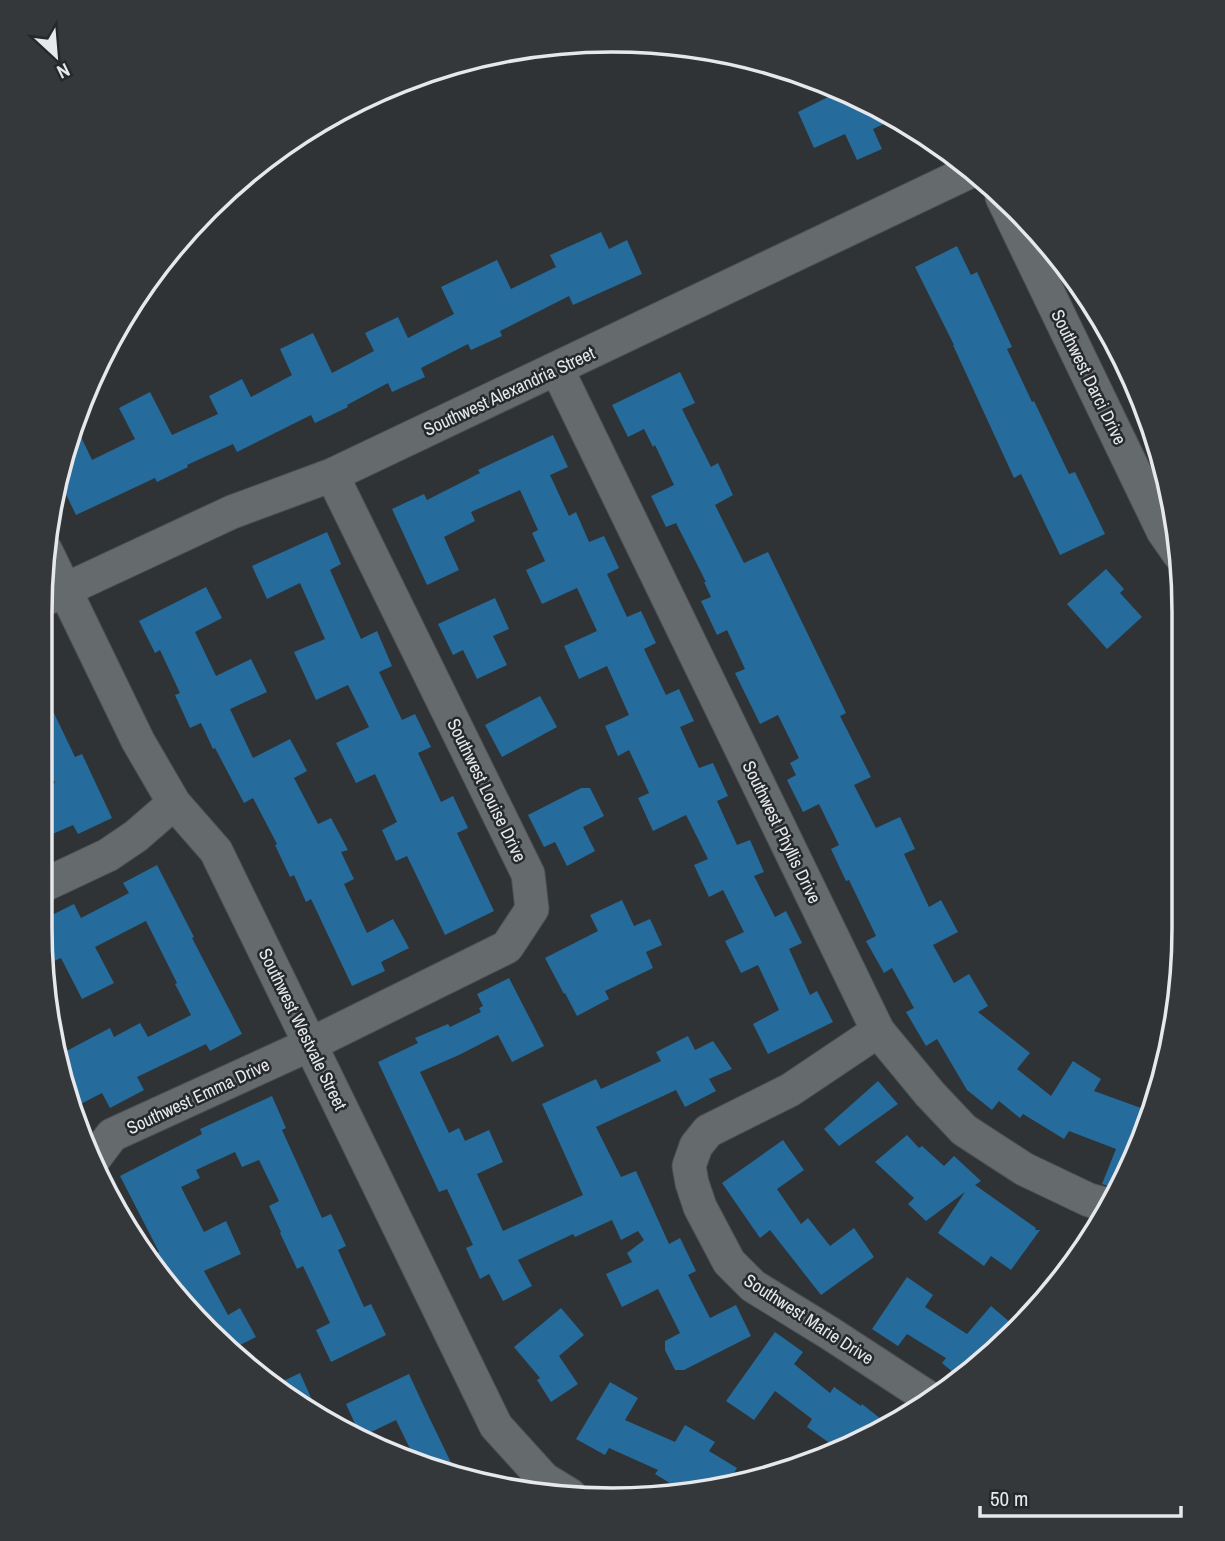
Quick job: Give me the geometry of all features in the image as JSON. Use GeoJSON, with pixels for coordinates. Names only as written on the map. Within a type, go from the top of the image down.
{"type":"FeatureCollection","features":[{"type":"Feature","properties":{"kind":"street","name":"Southwest Alexandria Street"},"geometry":{"type":"LineString","coordinates":[[53,595],[232,512],[332,475],[962,175]]}},
{"type":"Feature","properties":{"kind":"street","name":"Southwest Darci Drive"},"geometry":{"type":"LineString","coordinates":[[1015,224],[1168,538]]}},
{"type":"Feature","properties":{"kind":"street","name":"Southwest Phyllis Drive"},"geometry":{"type":"LineString","coordinates":[[557,369],[878,1031],[964,1130],[1024,1169],[1100,1203]]}},
{"type":"Feature","properties":{"kind":"street","name":"Southwest Louise Drive"},"geometry":{"type":"LineString","coordinates":[[311,1044],[507,947],[532,909],[528,874],[332,475]]}},
{"type":"Feature","properties":{"kind":"street","name":"Southwest Westvale Street"},"geometry":{"type":"LineString","coordinates":[[53,595],[174,803],[216,851],[496,1426],[544,1479],[554,1485]]}},
{"type":"Feature","properties":{"kind":"street"},"geometry":{"type":"LineString","coordinates":[[52,881],[108,855],[136,836],[174,803]]}},
{"type":"Feature","properties":{"kind":"street","name":"Southwest Marie Drive"},"geometry":{"type":"LineString","coordinates":[[878,1031],[789,1090],[708,1131],[696,1146],[689,1166],[700,1207],[729,1262],[753,1286],[923,1394]]}},
{"type":"Feature","properties":{"kind":"street","name":"Southwest Emma Drive"},"geometry":{"type":"LineString","coordinates":[[99,1152],[112,1135],[311,1044]]}},
{"type":"Feature","properties":{"kind":"building"},"geometry":{"type":"Polygon","coordinates":[[[827,95],[884,124],[873,129],[882,149],[857,160],[845,134],[814,148],[798,112],[828,97],[827,95]]]}},
{"type":"Feature","properties":{"kind":"building"},"geometry":{"type":"Polygon","coordinates":[[[601,232],[609,249],[627,240],[642,274],[573,305],[569,296],[500,331],[502,336],[471,350],[468,344],[421,368],[425,377],[392,392],[388,383],[315,423],[311,415],[237,452],[233,444],[157,482],[155,478],[76,515],[65,493],[81,436],[92,460],[135,439],[119,408],[150,392],[172,435],[218,414],[209,396],[242,379],[251,397],[292,375],[280,349],[313,333],[332,373],[374,351],[365,333],[398,317],[408,338],[454,314],[441,287],[497,260],[511,289],[556,267],[550,255],[601,232]]]}},
{"type":"Feature","properties":{"kind":"building"},"geometry":{"type":"Polygon","coordinates":[[[957,246],[971,275],[977,272],[1012,347],[1007,349],[1032,402],[1034,401],[1069,474],[1075,472],[1105,534],[1060,555],[1021,474],[1014,478],[954,345],[915,267],[957,246]]]}},
{"type":"Feature","properties":{"kind":"building"},"geometry":{"type":"Polygon","coordinates":[[[680,372],[695,403],[682,409],[711,467],[718,463],[733,495],[715,505],[744,563],[768,552],[846,713],[840,716],[871,777],[854,785],[876,828],[900,817],[915,849],[904,854],[929,907],[941,900],[958,932],[933,945],[954,983],[969,974],[988,1006],[978,1012],[1030,1053],[1017,1069],[1051,1096],[1073,1061],[1101,1079],[1094,1091],[1143,1109],[1109,1186],[1102,1184],[1116,1149],[1069,1131],[1064,1139],[1023,1114],[1020,1118],[999,1101],[992,1110],[967,1090],[937,1039],[926,1046],[906,1012],[914,1008],[892,968],[884,973],[866,941],[876,936],[831,849],[839,845],[819,804],[803,812],[787,780],[796,775],[790,763],[799,758],[778,715],[760,724],[735,673],[745,669],[727,630],[717,635],[701,601],[711,597],[706,582],[676,523],[666,527],[651,496],[674,485],[655,445],[653,447],[644,429],[628,437],[612,405],[680,372]]]}},
{"type":"Feature","properties":{"kind":"building"},"geometry":{"type":"Polygon","coordinates":[[[553,435],[568,467],[550,475],[569,516],[576,512],[589,542],[604,536],[619,568],[607,574],[627,617],[641,611],[656,643],[644,649],[666,695],[679,689],[694,721],[680,727],[699,768],[713,763],[728,796],[717,801],[737,845],[750,840],[764,872],[754,876],[775,917],[786,911],[802,943],[789,949],[810,995],[817,991],[833,1022],[768,1054],[753,1024],[779,1010],[758,965],[741,973],[725,941],[744,932],[723,890],[709,897],[694,865],[708,859],[686,815],[653,831],[638,798],[649,793],[629,750],[618,756],[605,726],[629,715],[607,666],[579,679],[564,646],[597,631],[577,588],[542,604],[526,570],[545,561],[532,533],[538,530],[520,490],[471,512],[475,521],[444,537],[459,570],[427,585],[392,509],[424,494],[427,500],[480,473],[478,470],[553,435]]]}},
{"type":"Feature","properties":{"kind":"building"},"geometry":{"type":"Polygon","coordinates":[[[327,532],[341,564],[330,570],[361,639],[377,631],[392,666],[379,672],[402,720],[415,714],[431,747],[418,753],[441,802],[453,796],[468,828],[457,833],[494,911],[445,935],[407,856],[396,861],[382,830],[397,822],[375,774],[356,783],[336,743],[369,727],[348,685],[316,700],[294,652],[325,639],[300,583],[267,599],[252,566],[327,532]]]}},
{"type":"Feature","properties":{"kind":"building"},"geometry":{"type":"Polygon","coordinates":[[[1106,569],[1124,589],[1120,593],[1142,617],[1107,649],[1067,604],[1106,569]]]}},
{"type":"Feature","properties":{"kind":"building"},"geometry":{"type":"Polygon","coordinates":[[[206,587],[222,618],[195,632],[216,676],[251,659],[267,692],[230,709],[253,758],[290,739],[307,771],[294,778],[318,824],[331,818],[348,850],[341,852],[354,879],[344,884],[367,933],[393,919],[409,948],[381,962],[385,971],[352,986],[311,899],[306,902],[294,875],[290,877],[275,845],[277,844],[253,798],[244,803],[201,723],[190,728],[175,695],[180,693],[160,650],[155,653],[139,621],[206,587]]]}},
{"type":"Feature","properties":{"kind":"building"},"geometry":{"type":"Polygon","coordinates":[[[495,598],[509,629],[493,636],[507,665],[477,679],[463,650],[453,655],[438,624],[495,598]]]}},
{"type":"Feature","properties":{"kind":"building"},"geometry":{"type":"Polygon","coordinates":[[[540,696],[557,727],[502,757],[485,725],[540,696]]]}},
{"type":"Feature","properties":{"kind":"building"},"geometry":{"type":"Polygon","coordinates":[[[52,709],[75,757],[82,754],[112,818],[78,834],[73,825],[52,834],[52,784],[55,783],[52,777],[52,709]]]}},
{"type":"Feature","properties":{"kind":"building"},"geometry":{"type":"Polygon","coordinates":[[[581,788],[590,788],[604,816],[583,827],[595,851],[567,866],[555,842],[544,847],[528,815],[581,788]]]}},
{"type":"Feature","properties":{"kind":"building"},"geometry":{"type":"Polygon","coordinates":[[[157,865],[242,1034],[210,1051],[206,1044],[137,1077],[144,1090],[110,1108],[102,1093],[81,1104],[66,1051],[110,1028],[114,1037],[140,1023],[148,1037],[191,1015],[146,921],[95,947],[114,983],[82,999],[61,958],[54,961],[52,915],[74,904],[81,918],[129,893],[123,883],[157,865]]]}},
{"type":"Feature","properties":{"kind":"building"},"geometry":{"type":"Polygon","coordinates":[[[622,900],[634,926],[650,919],[662,945],[646,952],[653,968],[605,991],[609,999],[577,1016],[545,958],[598,931],[590,915],[622,900]]]}},
{"type":"Feature","properties":{"kind":"building"},"geometry":{"type":"Polygon","coordinates":[[[509,978],[544,1046],[512,1062],[498,1035],[420,1072],[449,1133],[459,1128],[465,1141],[489,1130],[503,1162],[477,1174],[503,1231],[583,1195],[542,1104],[596,1079],[601,1089],[661,1061],[656,1052],[688,1036],[695,1050],[713,1041],[732,1069],[709,1079],[716,1091],[685,1107],[676,1090],[596,1127],[621,1177],[636,1171],[669,1244],[680,1238],[696,1271],[688,1275],[710,1318],[736,1305],[751,1336],[684,1370],[675,1370],[665,1350],[665,1341],[680,1333],[658,1289],[622,1307],[606,1274],[632,1262],[627,1253],[644,1240],[638,1231],[621,1240],[612,1220],[575,1237],[573,1234],[518,1260],[532,1286],[503,1301],[489,1274],[480,1279],[466,1248],[473,1245],[447,1189],[439,1192],[378,1062],[418,1043],[415,1038],[448,1024],[450,1027],[481,1012],[479,1008],[483,1006],[477,994],[509,978]]]}},
{"type":"Feature","properties":{"kind":"building"},"geometry":{"type":"Polygon","coordinates":[[[878,1081],[898,1104],[839,1146],[824,1129],[878,1081]]]}},
{"type":"Feature","properties":{"kind":"building"},"geometry":{"type":"Polygon","coordinates":[[[272,1096],[286,1128],[282,1130],[322,1218],[331,1214],[346,1246],[338,1250],[364,1307],[371,1304],[386,1335],[331,1362],[316,1330],[330,1323],[303,1266],[297,1269],[269,1206],[279,1201],[259,1160],[242,1167],[235,1152],[196,1170],[200,1178],[181,1187],[204,1232],[226,1221],[241,1254],[204,1271],[228,1315],[240,1308],[256,1337],[239,1346],[191,1298],[157,1253],[159,1252],[120,1176],[202,1134],[200,1129],[272,1096]]]}},
{"type":"Feature","properties":{"kind":"building"},"geometry":{"type":"Polygon","coordinates":[[[907,1135],[919,1148],[922,1146],[944,1166],[954,1156],[981,1181],[975,1185],[1036,1228],[1035,1230],[1040,1230],[1011,1270],[991,1256],[984,1266],[938,1233],[965,1192],[926,1221],[908,1204],[914,1198],[875,1162],[907,1135]]]}},
{"type":"Feature","properties":{"kind":"building"},"geometry":{"type":"Polygon","coordinates":[[[783,1140],[804,1170],[777,1189],[801,1224],[808,1218],[830,1246],[854,1228],[874,1257],[821,1295],[770,1230],[760,1238],[722,1183],[783,1140]]]}},
{"type":"Feature","properties":{"kind":"building"},"geometry":{"type":"Polygon","coordinates":[[[907,1277],[933,1295],[925,1307],[967,1334],[991,1306],[1010,1322],[982,1350],[953,1373],[942,1363],[946,1358],[907,1334],[898,1346],[872,1329],[907,1277]]]}},
{"type":"Feature","properties":{"kind":"building"},"geometry":{"type":"Polygon","coordinates":[[[561,1308],[584,1335],[559,1356],[578,1384],[551,1402],[537,1380],[540,1378],[514,1347],[561,1308]]]}},
{"type":"Feature","properties":{"kind":"building"},"geometry":{"type":"Polygon","coordinates":[[[775,1332],[803,1352],[794,1364],[830,1393],[834,1387],[881,1419],[831,1444],[807,1427],[812,1419],[775,1391],[754,1420],[726,1401],[775,1332]]]}},
{"type":"Feature","properties":{"kind":"building"},"geometry":{"type":"Polygon","coordinates":[[[300,1373],[313,1401],[301,1394],[283,1381],[300,1373]]]}},
{"type":"Feature","properties":{"kind":"building"},"geometry":{"type":"Polygon","coordinates":[[[409,1374],[452,1465],[411,1451],[396,1420],[369,1433],[356,1426],[346,1404],[409,1374]]]}},
{"type":"Feature","properties":{"kind":"building"},"geometry":{"type":"Polygon","coordinates":[[[610,1382],[638,1398],[625,1420],[675,1442],[685,1425],[715,1442],[709,1451],[737,1468],[733,1475],[673,1485],[655,1474],[658,1470],[609,1448],[605,1455],[576,1439],[610,1382]]]}}]}
